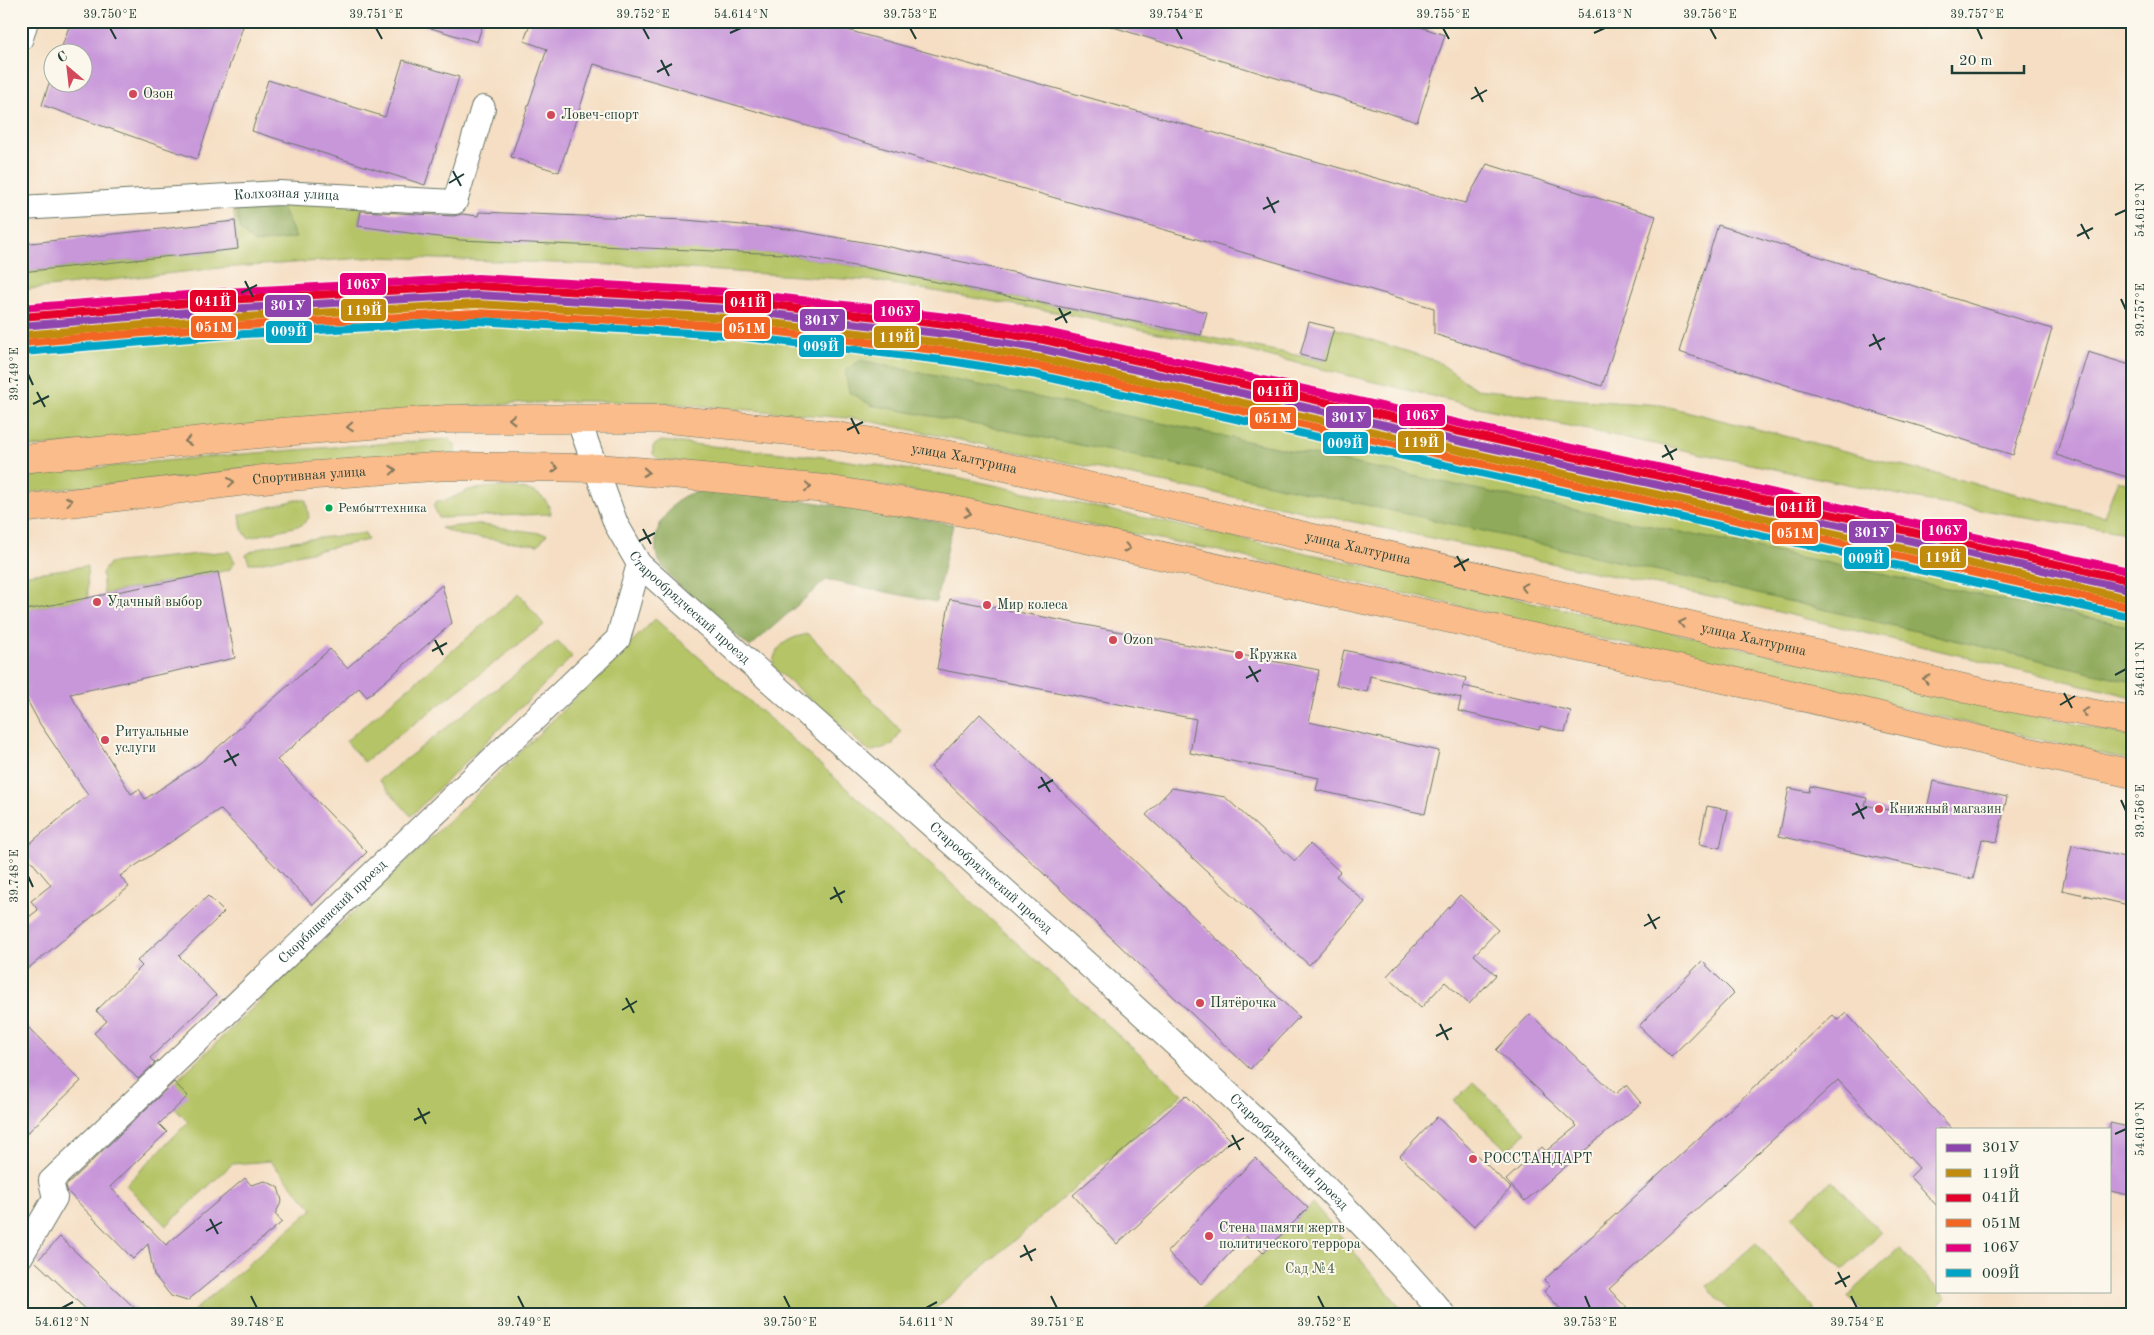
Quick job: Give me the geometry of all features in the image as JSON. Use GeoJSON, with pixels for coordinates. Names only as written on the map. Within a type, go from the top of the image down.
{"type":"FeatureCollection","features":[{"type":"Feature","properties":{"kind":"main road"},"geometry":{"type":"LineString","coordinates":[[21,459],[259,434],[447,419],[578,418]]}},
{"type":"Feature","properties":{"kind":"main road","name":"улица Халтурина"},"geometry":{"type":"LineString","coordinates":[[578,418],[667,419],[830,435],[962,457],[1975,690],[2133,721]]}},
{"type":"Feature","properties":{"kind":"main road","name":"Спортивная улица"},"geometry":{"type":"LineString","coordinates":[[21,508],[290,476],[448,466],[598,468]]}},
{"type":"Feature","properties":{"kind":"main road"},"geometry":{"type":"LineString","coordinates":[[598,468],[825,489],[949,508],[1769,689],[2030,752],[2133,774]]}},
{"type":"Feature","properties":{"kind":"street"},"geometry":{"type":"LineString","coordinates":[[21,38],[26,21]]}},
{"type":"Feature","properties":{"kind":"street","name":"Колхозная улица"},"geometry":{"type":"LineString","coordinates":[[21,208],[279,193],[455,202],[483,108]]}},
{"type":"Feature","properties":{"kind":"street","name":"Старообрядческий проезд"},"geometry":{"type":"LineString","coordinates":[[578,418],[598,468],[616,524],[639,564],[881,777],[1261,1123],[1332,1192],[1443,1314]]}},
{"type":"Feature","properties":{"kind":"street","name":"Скорбященский проезд"},"geometry":{"type":"LineString","coordinates":[[21,1256],[55,1198],[51,1181],[618,639],[639,564]]}},
{"type":"Feature","properties":{"kind":"green space"},"geometry":{"type":"Polygon","coordinates":[[[363,202],[358,225],[784,254],[872,269],[1325,361],[1334,328],[1437,361],[1476,389],[1582,400],[1661,405],[2104,516],[2118,480],[2133,485],[2133,534],[1938,503],[1473,406],[1252,352],[1061,313],[875,281],[642,266],[379,257],[219,268],[21,290],[21,272],[238,249],[233,203],[363,202]],[[281,205],[240,208],[286,217],[281,205]]]}},
{"type":"Feature","properties":{"kind":"green space"},"geometry":{"type":"Polygon","coordinates":[[[281,205],[296,238],[254,243],[240,230],[237,211],[240,208],[281,205]]]}},
{"type":"Feature","properties":{"kind":"green space"},"geometry":{"type":"Polygon","coordinates":[[[400,311],[610,314],[874,334],[1433,441],[2133,610],[2133,697],[1724,599],[859,419],[654,402],[577,401],[469,406],[21,448],[21,345],[400,311]]]}},
{"type":"Feature","properties":{"kind":"green space"},"geometry":{"type":"Polygon","coordinates":[[[860,360],[2133,627],[2133,682],[1346,501],[1030,435],[871,405],[849,392],[845,371],[860,360]]]}},
{"type":"Feature","properties":{"kind":"green space"},"geometry":{"type":"Polygon","coordinates":[[[449,439],[455,445],[455,454],[21,494],[21,477],[74,470],[289,450],[449,439]]]}},
{"type":"Feature","properties":{"kind":"green space"},"geometry":{"type":"Polygon","coordinates":[[[661,441],[822,457],[952,476],[1711,641],[2133,737],[2133,761],[1215,550],[948,497],[816,474],[659,460],[653,454],[653,446],[661,441]]]}},
{"type":"Feature","properties":{"kind":"green space"},"geometry":{"type":"Polygon","coordinates":[[[493,487],[529,490],[537,493],[548,505],[551,514],[439,518],[433,505],[437,501],[445,501],[469,490],[493,487]]]}},
{"type":"Feature","properties":{"kind":"green space"},"geometry":{"type":"Polygon","coordinates":[[[713,489],[813,502],[953,524],[936,602],[826,580],[750,647],[673,579],[663,568],[656,555],[656,539],[659,528],[674,504],[689,494],[713,489]]]}},
{"type":"Feature","properties":{"kind":"green space"},"geometry":{"type":"Polygon","coordinates":[[[296,500],[306,500],[309,518],[302,525],[248,538],[242,529],[240,515],[296,500]]]}},
{"type":"Feature","properties":{"kind":"green space"},"geometry":{"type":"Polygon","coordinates":[[[476,524],[547,534],[538,545],[459,535],[441,528],[476,524]]]}},
{"type":"Feature","properties":{"kind":"green space"},"geometry":{"type":"Polygon","coordinates":[[[365,533],[368,540],[258,563],[249,563],[246,555],[255,550],[284,543],[365,533]]]}},
{"type":"Feature","properties":{"kind":"green space"},"geometry":{"type":"Polygon","coordinates":[[[229,551],[235,562],[229,570],[104,594],[102,573],[109,563],[229,551]]]}},
{"type":"Feature","properties":{"kind":"green space"},"geometry":{"type":"Polygon","coordinates":[[[87,566],[88,598],[21,611],[21,575],[87,566]]]}},
{"type":"Feature","properties":{"kind":"green space"},"geometry":{"type":"Polygon","coordinates":[[[519,594],[544,625],[364,762],[346,741],[519,594]]]}},
{"type":"Feature","properties":{"kind":"green space"},"geometry":{"type":"Polygon","coordinates":[[[655,619],[770,719],[1183,1094],[929,1314],[190,1314],[313,1209],[270,1161],[232,1164],[166,1226],[126,1185],[188,1122],[175,1109],[174,1083],[495,777],[655,619]]]}},
{"type":"Feature","properties":{"kind":"green space"},"geometry":{"type":"Polygon","coordinates":[[[809,634],[901,731],[892,745],[870,752],[773,667],[776,653],[784,643],[795,637],[809,634]]]}},
{"type":"Feature","properties":{"kind":"green space"},"geometry":{"type":"Polygon","coordinates":[[[558,641],[572,657],[411,816],[379,780],[558,641]]]}},
{"type":"Feature","properties":{"kind":"green space"},"geometry":{"type":"Polygon","coordinates":[[[1473,1082],[1526,1132],[1508,1151],[1454,1101],[1473,1082]]]}},
{"type":"Feature","properties":{"kind":"green space"},"geometry":{"type":"Polygon","coordinates":[[[1832,1180],[1881,1233],[1843,1270],[1792,1217],[1832,1180]]]}},
{"type":"Feature","properties":{"kind":"green space","name":"Сад №4"},"geometry":{"type":"Polygon","coordinates":[[[1313,1203],[1406,1314],[1196,1314],[1263,1253],[1313,1203]]]}},
{"type":"Feature","properties":{"kind":"green space"},"geometry":{"type":"Polygon","coordinates":[[[1756,1243],[1814,1309],[1809,1314],[1732,1314],[1707,1286],[1756,1243]]]}},
{"type":"Feature","properties":{"kind":"green space"},"geometry":{"type":"Polygon","coordinates":[[[1899,1248],[1936,1287],[1936,1292],[1940,1292],[1946,1298],[1929,1314],[1864,1314],[1848,1296],[1899,1248]]]}},
{"type":"Feature","properties":{"kind":"building","name":"Озон"},"geometry":{"type":"Polygon","coordinates":[[[71,21],[245,21],[197,159],[42,105],[46,92],[92,92],[92,42],[64,42],[71,21]]]}},
{"type":"Feature","properties":{"kind":"building"},"geometry":{"type":"Polygon","coordinates":[[[425,21],[484,21],[477,42],[424,26],[425,21]]]}},
{"type":"Feature","properties":{"kind":"building"},"geometry":{"type":"Polygon","coordinates":[[[531,21],[815,21],[1465,203],[1487,164],[1656,216],[1602,386],[1434,334],[1434,308],[594,64],[559,172],[511,157],[547,49],[524,41],[531,21]]]}},
{"type":"Feature","properties":{"kind":"building"},"geometry":{"type":"Polygon","coordinates":[[[1111,21],[1402,21],[1445,35],[1417,122],[1110,26],[1111,21]]]}},
{"type":"Feature","properties":{"kind":"building"},"geometry":{"type":"Polygon","coordinates":[[[403,60],[459,77],[425,185],[252,131],[268,80],[385,117],[403,60]]]}},
{"type":"Feature","properties":{"kind":"building"},"geometry":{"type":"Polygon","coordinates":[[[361,211],[454,216],[462,214],[478,216],[479,212],[685,220],[788,229],[880,245],[1207,312],[1201,335],[872,269],[784,254],[460,240],[358,226],[361,211]]]}},
{"type":"Feature","properties":{"kind":"building"},"geometry":{"type":"Polygon","coordinates":[[[235,221],[238,249],[21,272],[21,244],[235,221]]]}},
{"type":"Feature","properties":{"kind":"building"},"geometry":{"type":"Polygon","coordinates":[[[1718,225],[2052,329],[2013,455],[1679,352],[1718,225]]]}},
{"type":"Feature","properties":{"kind":"building"},"geometry":{"type":"Polygon","coordinates":[[[1309,322],[1334,328],[1325,361],[1300,355],[1309,322]]]}},
{"type":"Feature","properties":{"kind":"building"},"geometry":{"type":"Polygon","coordinates":[[[2088,352],[2133,366],[2133,479],[2056,455],[2088,352]]]}},
{"type":"Feature","properties":{"kind":"building"},"geometry":{"type":"Polygon","coordinates":[[[218,572],[235,658],[70,694],[131,794],[139,789],[145,799],[200,763],[330,649],[347,668],[442,585],[452,623],[367,697],[359,688],[277,760],[367,852],[313,905],[220,809],[120,876],[129,887],[21,974],[21,923],[38,910],[31,901],[51,885],[22,850],[88,795],[40,724],[21,689],[21,611],[218,572]]]}},
{"type":"Feature","properties":{"kind":"building"},"geometry":{"type":"Polygon","coordinates":[[[950,599],[1319,670],[1309,722],[1439,751],[1425,814],[1316,790],[1319,778],[1190,753],[1196,719],[937,669],[950,599]]]}},
{"type":"Feature","properties":{"kind":"building"},"geometry":{"type":"Polygon","coordinates":[[[1344,650],[1466,678],[1462,693],[1464,686],[1571,711],[1565,732],[1540,726],[1539,730],[1458,711],[1461,698],[1370,676],[1367,692],[1336,685],[1344,650]]]}},
{"type":"Feature","properties":{"kind":"building"},"geometry":{"type":"Polygon","coordinates":[[[980,714],[1299,1017],[1250,1069],[931,767],[980,714]]]}},
{"type":"Feature","properties":{"kind":"building"},"geometry":{"type":"Polygon","coordinates":[[[1933,781],[2007,797],[1997,842],[1982,839],[1973,879],[1779,836],[1789,788],[1809,792],[1810,786],[1867,798],[1865,805],[1907,814],[1908,809],[1926,813],[1933,781]]]}},
{"type":"Feature","properties":{"kind":"building"},"geometry":{"type":"Polygon","coordinates":[[[1172,788],[1225,797],[1295,861],[1310,844],[1340,872],[1336,876],[1365,902],[1309,965],[1146,815],[1172,788]]]}},
{"type":"Feature","properties":{"kind":"building"},"geometry":{"type":"Polygon","coordinates":[[[1707,806],[1728,810],[1720,848],[1699,844],[1707,806]]]}},
{"type":"Feature","properties":{"kind":"building"},"geometry":{"type":"Polygon","coordinates":[[[2072,845],[2133,859],[2133,906],[2062,890],[2072,845]]]}},
{"type":"Feature","properties":{"kind":"building"},"geometry":{"type":"Polygon","coordinates":[[[1460,895],[1498,930],[1474,955],[1496,975],[1469,1004],[1445,982],[1421,1008],[1387,976],[1460,895]]]}},
{"type":"Feature","properties":{"kind":"building"},"geometry":{"type":"Polygon","coordinates":[[[208,896],[224,912],[179,956],[216,995],[150,1058],[155,1063],[138,1079],[94,1033],[107,1021],[96,1011],[142,966],[137,961],[208,896]]]}},
{"type":"Feature","properties":{"kind":"building"},"geometry":{"type":"Polygon","coordinates":[[[1702,961],[1734,993],[1671,1057],[1639,1026],[1702,961]]]}},
{"type":"Feature","properties":{"kind":"building"},"geometry":{"type":"Polygon","coordinates":[[[1846,1013],[1951,1128],[1936,1128],[1936,1205],[1910,1177],[1919,1168],[1838,1080],[1609,1289],[1632,1314],[1565,1314],[1544,1291],[1550,1286],[1544,1280],[1833,1015],[1838,1020],[1846,1013]]]}},
{"type":"Feature","properties":{"kind":"building"},"geometry":{"type":"Polygon","coordinates":[[[1530,1014],[1615,1094],[1626,1085],[1641,1103],[1525,1201],[1506,1180],[1542,1147],[1546,1151],[1577,1126],[1496,1050],[1530,1014]]]}},
{"type":"Feature","properties":{"kind":"building"},"geometry":{"type":"Polygon","coordinates":[[[21,1020],[81,1081],[21,1139],[21,1020]]]}},
{"type":"Feature","properties":{"kind":"building"},"geometry":{"type":"Polygon","coordinates":[[[174,1082],[188,1096],[159,1124],[167,1132],[110,1187],[166,1245],[245,1178],[251,1185],[265,1181],[278,1187],[282,1201],[275,1214],[282,1222],[187,1301],[171,1296],[154,1275],[148,1244],[133,1259],[68,1192],[66,1186],[174,1082]]]}},
{"type":"Feature","properties":{"kind":"building"},"geometry":{"type":"Polygon","coordinates":[[[1186,1095],[1231,1140],[1117,1244],[1073,1195],[1186,1095]]]}},
{"type":"Feature","properties":{"kind":"building"},"geometry":{"type":"Polygon","coordinates":[[[1437,1117],[1511,1188],[1474,1227],[1400,1156],[1437,1117]]]}},
{"type":"Feature","properties":{"kind":"building"},"geometry":{"type":"Polygon","coordinates":[[[2110,1123],[2133,1128],[2133,1196],[2112,1191],[2112,1128],[2110,1128],[2110,1123]]]}},
{"type":"Feature","properties":{"kind":"building"},"geometry":{"type":"Polygon","coordinates":[[[1255,1158],[1308,1208],[1263,1253],[1246,1236],[1201,1284],[1167,1252],[1255,1158]]]}},
{"type":"Feature","properties":{"kind":"building"},"geometry":{"type":"Polygon","coordinates":[[[60,1237],[141,1314],[91,1314],[36,1262],[60,1237]]]}},
{"type":"Feature","properties":{"kind":"transit line","name":"106У"},"geometry":{"type":"LineString","coordinates":[[21,308],[225,292],[478,278],[731,292],[956,318],[1046,332],[2133,572]]}},
{"type":"Feature","properties":{"kind":"transit line","name":"041Й"},"geometry":{"type":"LineString","coordinates":[[21,317],[225,300],[477,286],[730,300],[955,326],[1044,340],[2133,581]]}},
{"type":"Feature","properties":{"kind":"transit line","name":"301У"},"geometry":{"type":"LineString","coordinates":[[21,326],[226,309],[477,295],[729,309],[954,335],[1042,349],[2133,590]]}},
{"type":"Feature","properties":{"kind":"transit line","name":"119Й"},"geometry":{"type":"LineString","coordinates":[[22,335],[227,318],[477,304],[728,318],[953,344],[1040,358],[2131,599]]}},
{"type":"Feature","properties":{"kind":"transit line","name":"051М"},"geometry":{"type":"LineString","coordinates":[[22,343],[227,326],[477,313],[728,326],[952,352],[1039,366],[2129,607]]}},
{"type":"Feature","properties":{"kind":"transit line","name":"009Й"},"geometry":{"type":"LineString","coordinates":[[23,352],[228,335],[477,321],[727,335],[950,361],[1037,375],[2127,616]]}},
{"type":"Feature","properties":{"kind":"place","name":"Озон"},"geometry":{"type":"Point","coordinates":[133,94]}},
{"type":"Feature","properties":{"kind":"place","name":"Ловеч-спорт"},"geometry":{"type":"Point","coordinates":[551,115]}},
{"type":"Feature","properties":{"kind":"place","name":"Рембыттехника"},"geometry":{"type":"Point","coordinates":[329,508]}},
{"type":"Feature","properties":{"kind":"place","name":"Удачный выбор"},"geometry":{"type":"Point","coordinates":[97,602]}},
{"type":"Feature","properties":{"kind":"place","name":"Мир колеса"},"geometry":{"type":"Point","coordinates":[987,605]}},
{"type":"Feature","properties":{"kind":"place","name":"Ozon"},"geometry":{"type":"Point","coordinates":[1113,640]}},
{"type":"Feature","properties":{"kind":"place","name":"Кружка"},"geometry":{"type":"Point","coordinates":[1239,655]}},
{"type":"Feature","properties":{"kind":"place","name":"Ритуальные услуги"},"geometry":{"type":"Point","coordinates":[105,740]}},
{"type":"Feature","properties":{"kind":"place","name":"Книжный магазин"},"geometry":{"type":"Point","coordinates":[1879,809]}},
{"type":"Feature","properties":{"kind":"place","name":"Пятёрочка"},"geometry":{"type":"Point","coordinates":[1200,1003]}},
{"type":"Feature","properties":{"kind":"place","name":"РОССТАНДАРТ"},"geometry":{"type":"Point","coordinates":[1473,1159]}},
{"type":"Feature","properties":{"kind":"place","name":"Стена памяти жертв политического террора"},"geometry":{"type":"Point","coordinates":[1209,1236]}}]}
